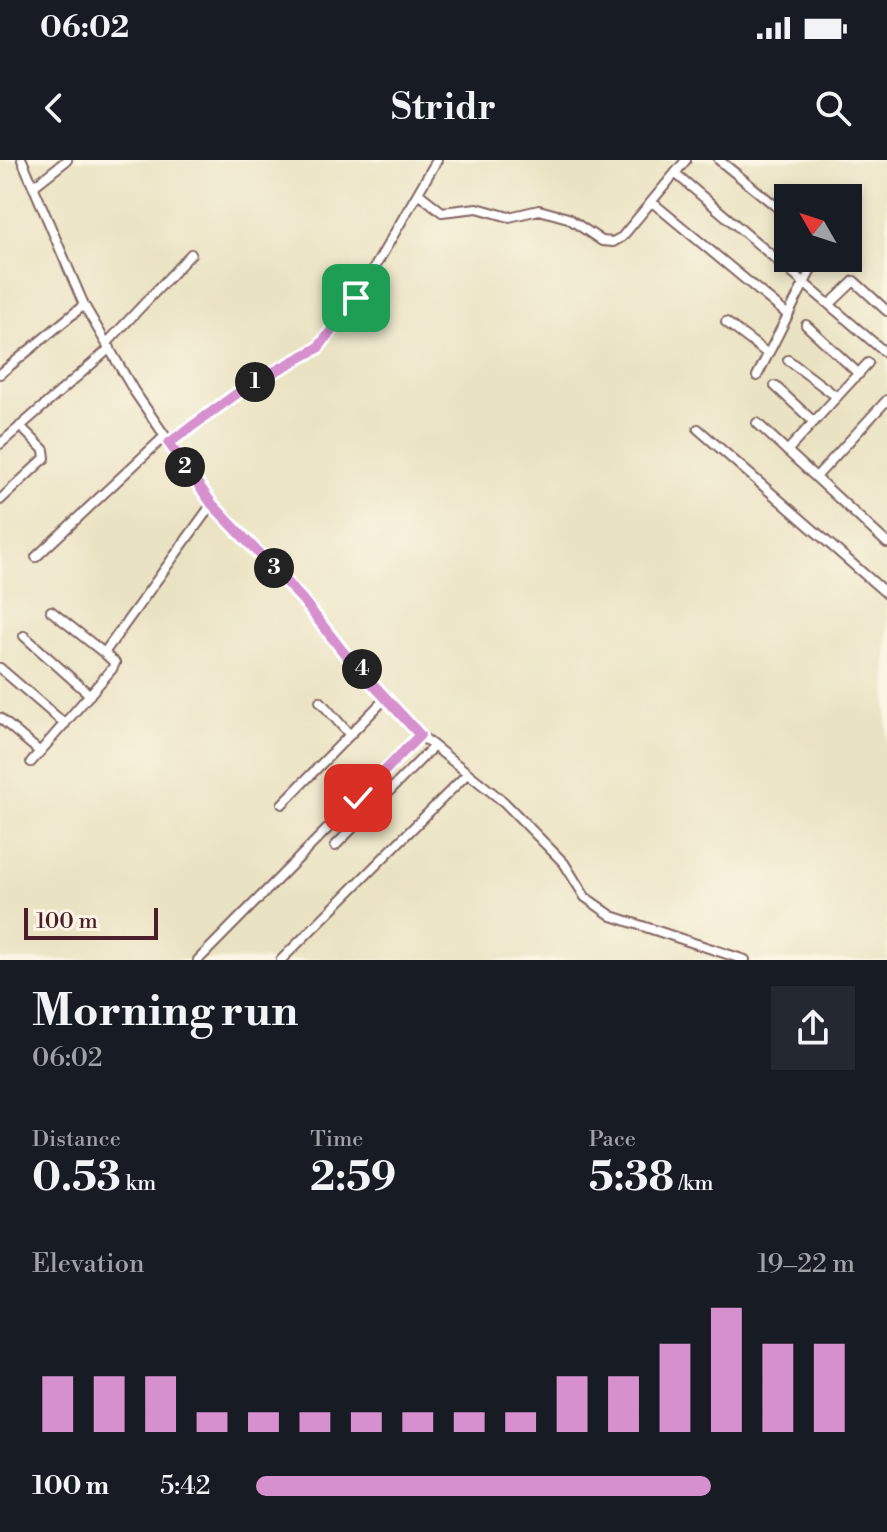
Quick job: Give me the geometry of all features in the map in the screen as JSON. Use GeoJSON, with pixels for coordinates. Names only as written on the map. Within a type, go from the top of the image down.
{"type":"FeatureCollection","features":[{"type":"Feature","properties":{"kind":"street"},"geometry":{"type":"LineString","coordinates":[[22,160],[84,305],[167,439],[212,504],[302,599],[344,653],[420,735],[504,802],[564,863],[585,897],[601,911],[745,960]]}},
{"type":"Feature","properties":{"kind":"street"},"geometry":{"type":"LineString","coordinates":[[34,186],[67,160]]}},
{"type":"Feature","properties":{"kind":"street"},"geometry":{"type":"LineString","coordinates":[[36,557],[167,439],[246,387],[318,348],[362,289],[437,160]]}},
{"type":"Feature","properties":{"kind":"street"},"geometry":{"type":"LineString","coordinates":[[418,193],[442,212],[477,208],[509,217],[534,210],[545,211],[575,221],[608,242],[622,237],[686,160]]}},
{"type":"Feature","properties":{"kind":"street"},"geometry":{"type":"LineString","coordinates":[[719,160],[774,205]]}},
{"type":"Feature","properties":{"kind":"street"},"geometry":{"type":"LineString","coordinates":[[675,173],[831,303],[887,354]]}},
{"type":"Feature","properties":{"kind":"street"},"geometry":{"type":"LineString","coordinates":[[652,202],[788,315]]}},
{"type":"Feature","properties":{"kind":"street"},"geometry":{"type":"LineString","coordinates":[[0,444],[108,345],[191,254]]}},
{"type":"Feature","properties":{"kind":"street"},"geometry":{"type":"LineString","coordinates":[[757,376],[810,272]]}},
{"type":"Feature","properties":{"kind":"street"},"geometry":{"type":"LineString","coordinates":[[831,303],[854,281],[887,311]]}},
{"type":"Feature","properties":{"kind":"street"},"geometry":{"type":"LineString","coordinates":[[0,374],[84,305]]}},
{"type":"Feature","properties":{"kind":"street"},"geometry":{"type":"LineString","coordinates":[[726,322],[768,354]]}},
{"type":"Feature","properties":{"kind":"street"},"geometry":{"type":"LineString","coordinates":[[806,325],[859,374]]}},
{"type":"Feature","properties":{"kind":"street"},"geometry":{"type":"LineString","coordinates":[[788,360],[837,397]]}},
{"type":"Feature","properties":{"kind":"street"},"geometry":{"type":"LineString","coordinates":[[787,451],[868,363]]}},
{"type":"Feature","properties":{"kind":"street"},"geometry":{"type":"LineString","coordinates":[[775,386],[814,422]]}},
{"type":"Feature","properties":{"kind":"street"},"geometry":{"type":"LineString","coordinates":[[816,477],[887,400]]}},
{"type":"Feature","properties":{"kind":"street"},"geometry":{"type":"LineString","coordinates":[[757,423],[887,543]]}},
{"type":"Feature","properties":{"kind":"street"},"geometry":{"type":"LineString","coordinates":[[0,500],[45,458],[44,450],[20,426]]}},
{"type":"Feature","properties":{"kind":"street"},"geometry":{"type":"LineString","coordinates":[[698,429],[887,594]]}},
{"type":"Feature","properties":{"kind":"street"},"geometry":{"type":"LineString","coordinates":[[104,653],[212,504]]}},
{"type":"Feature","properties":{"kind":"street"},"geometry":{"type":"LineString","coordinates":[[31,762],[114,666],[104,653],[51,611]]}},
{"type":"Feature","properties":{"kind":"street"},"geometry":{"type":"LineString","coordinates":[[24,636],[90,695]]}},
{"type":"Feature","properties":{"kind":"street"},"geometry":{"type":"LineString","coordinates":[[0,668],[65,724]]}},
{"type":"Feature","properties":{"kind":"street"},"geometry":{"type":"LineString","coordinates":[[282,804],[386,698]]}},
{"type":"Feature","properties":{"kind":"street"},"geometry":{"type":"LineString","coordinates":[[320,701],[350,735]]}},
{"type":"Feature","properties":{"kind":"street"},"geometry":{"type":"LineString","coordinates":[[0,718],[40,752]]}},
{"type":"Feature","properties":{"kind":"street"},"geometry":{"type":"LineString","coordinates":[[198,960],[420,735]]}},
{"type":"Feature","properties":{"kind":"street"},"geometry":{"type":"LineString","coordinates":[[335,846],[433,747]]}},
{"type":"Feature","properties":{"kind":"street"},"geometry":{"type":"LineString","coordinates":[[281,960],[467,774]]}},
{"type":"Feature","properties":{"kind":"route"},"geometry":{"type":"LineString","coordinates":[[356,298],[318,348],[246,387],[169,443],[212,504],[302,599],[344,653],[420,735],[358,798]]}}]}
